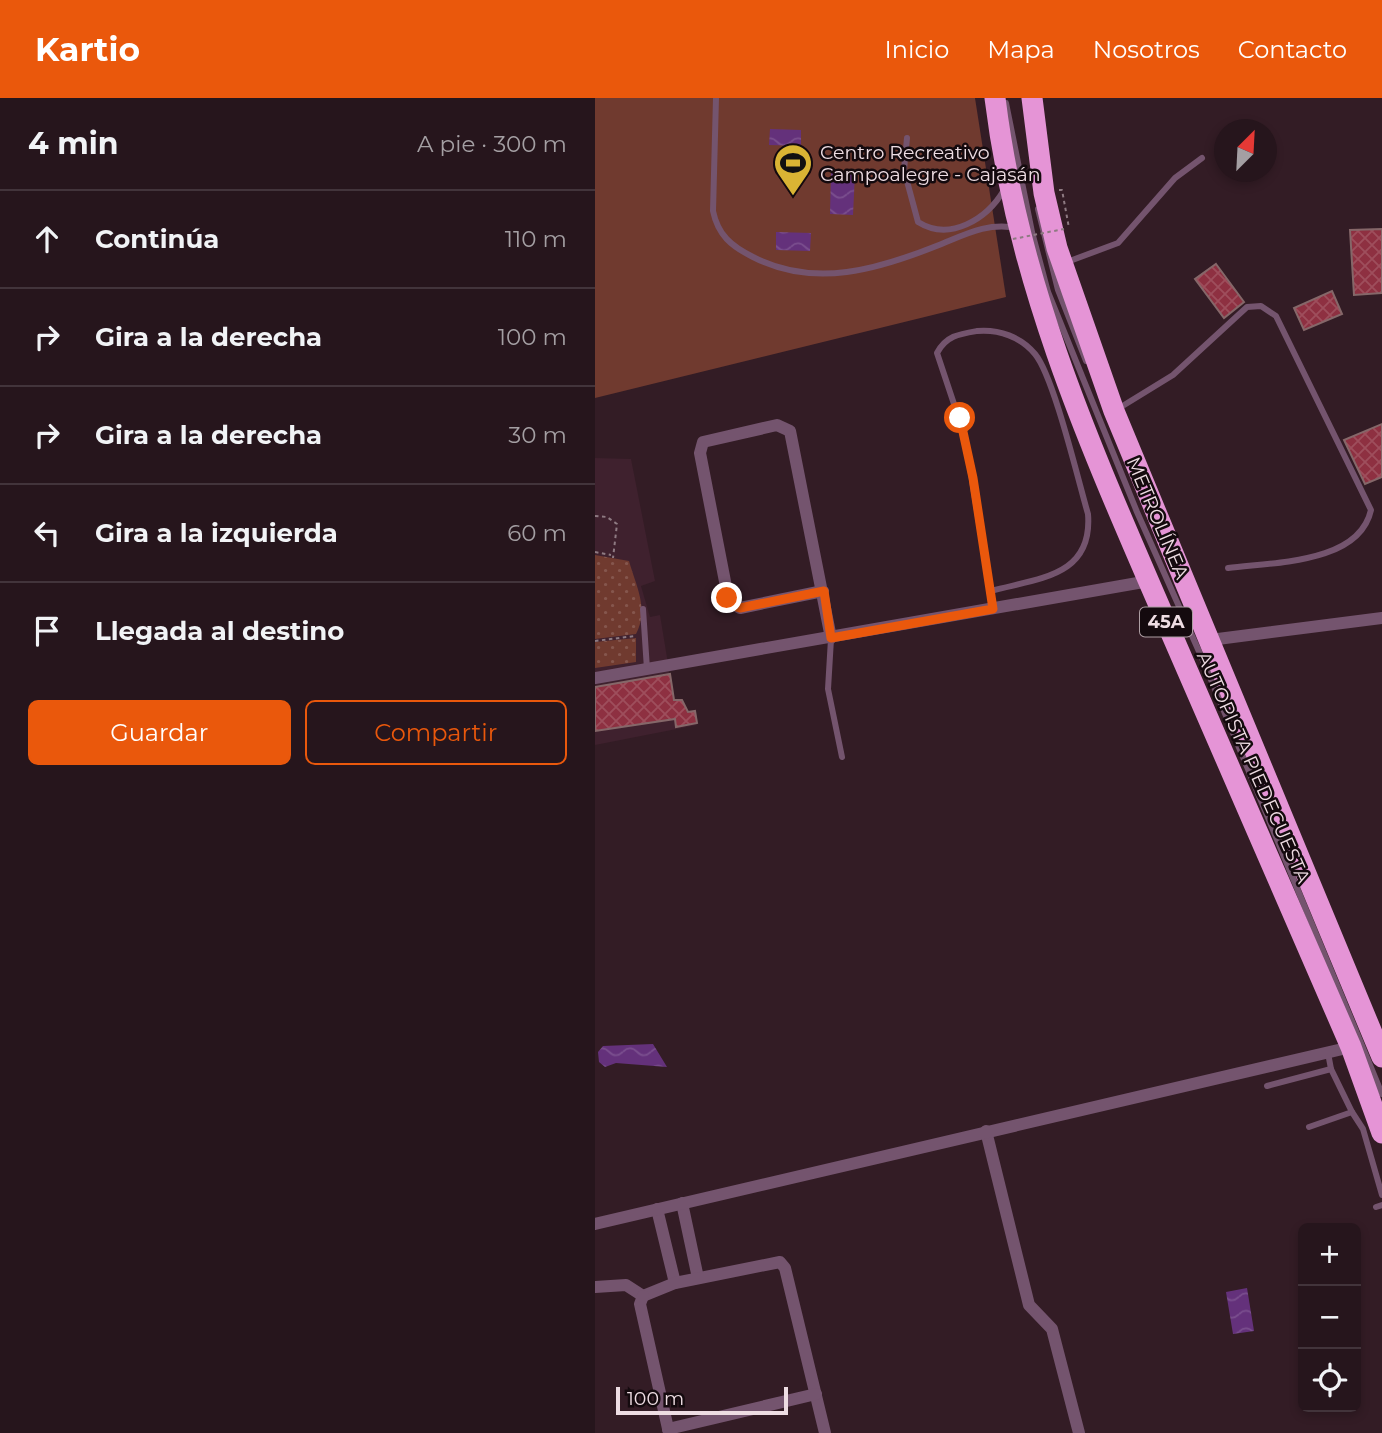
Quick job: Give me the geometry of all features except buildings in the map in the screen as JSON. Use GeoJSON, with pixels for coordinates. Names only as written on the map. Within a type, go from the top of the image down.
{"type":"FeatureCollection","features":[{"type":"Feature","properties":{"kind":"highway","name":"AUTOPISTA PIEDECUESTA"},"geometry":{"type":"LineString","coordinates":[[995,98],[1016,234],[1082,429],[1352,1047],[1382,1133]]}},
{"type":"Feature","properties":{"kind":"highway","name":"AUTOPISTA PIEDECUESTA"},"geometry":{"type":"LineString","coordinates":[[1032,98],[1044,193],[1062,263],[1114,411],[1382,1057]]}},
{"type":"Feature","properties":{"kind":"street"},"geometry":{"type":"LineString","coordinates":[[824,591],[740,608],[729,602],[700,453],[703,442],[777,425],[790,431],[824,591],[831,638]]}},
{"type":"Feature","properties":{"kind":"street"},"geometry":{"type":"LineString","coordinates":[[595,678],[1149,581]]}},
{"type":"Feature","properties":{"kind":"street"},"geometry":{"type":"LineString","coordinates":[[1210,640],[1382,618]]}},
{"type":"Feature","properties":{"kind":"street"},"geometry":{"type":"LineString","coordinates":[[595,1224],[1352,1047]]}},
{"type":"Feature","properties":{"kind":"street"},"geometry":{"type":"LineString","coordinates":[[986,1131],[1029,1305],[1052,1329],[1079,1433]]}},
{"type":"Feature","properties":{"kind":"street"},"geometry":{"type":"LineString","coordinates":[[682,1203],[698,1278]]}},
{"type":"Feature","properties":{"kind":"street"},"geometry":{"type":"LineString","coordinates":[[657,1209],[675,1283]]}},
{"type":"Feature","properties":{"kind":"street"},"geometry":{"type":"LineString","coordinates":[[816,1394],[668,1431],[640,1304],[643,1296],[675,1283],[776,1261],[783,1264],[816,1394],[825,1433]]}},
{"type":"Feature","properties":{"kind":"street"},"geometry":{"type":"LineString","coordinates":[[595,1287],[626,1285],[643,1296]]}},
{"type":"Feature","properties":{"kind":"lane"},"geometry":{"type":"LineString","coordinates":[[716,98],[713,211],[716,225],[724,238],[739,250],[764,263],[790,271],[855,272],[889,265],[987,227],[1016,234]]}},
{"type":"Feature","properties":{"kind":"lane","name":"METROLÍNEA"},"geometry":{"type":"LineString","coordinates":[[1005,98],[1032,232],[1048,292],[1132,500],[1205,665],[1382,1094]]}},
{"type":"Feature","properties":{"kind":"lane"},"geometry":{"type":"LineString","coordinates":[[907,138],[904,170],[918,222],[928,228],[946,230],[985,216],[1008,182]]}},
{"type":"Feature","properties":{"kind":"lane","name":"METROLÍNEA"},"geometry":{"type":"LineString","coordinates":[[1029,149],[1040,227],[1058,290],[1132,480],[1189,610],[1382,1086]]}},
{"type":"Feature","properties":{"kind":"lane"},"geometry":{"type":"LineString","coordinates":[[1062,263],[1118,243],[1175,178],[1202,158]]}},
{"type":"Feature","properties":{"kind":"lane"},"geometry":{"type":"LineString","coordinates":[[1114,411],[1173,375],[1247,307],[1261,306],[1276,316],[1371,510],[1365,527],[1344,547],[1325,554],[1228,568]]}},
{"type":"Feature","properties":{"kind":"lane"},"geometry":{"type":"LineString","coordinates":[[991,592],[1063,571],[1083,550],[1089,529],[1088,514],[1039,360],[1016,339],[991,330],[958,334],[946,340],[937,353],[963,428],[993,609]]}},
{"type":"Feature","properties":{"kind":"lane"},"geometry":{"type":"LineString","coordinates":[[643,609],[647,669]]}},
{"type":"Feature","properties":{"kind":"lane"},"geometry":{"type":"LineString","coordinates":[[831,638],[828,689],[842,758]]}},
{"type":"Feature","properties":{"kind":"lane"},"geometry":{"type":"LineString","coordinates":[[1328,1051],[1331,1069],[1363,1129],[1382,1195]]}},
{"type":"Feature","properties":{"kind":"lane"},"geometry":{"type":"LineString","coordinates":[[1267,1086],[1331,1069]]}},
{"type":"Feature","properties":{"kind":"lane"},"geometry":{"type":"LineString","coordinates":[[1309,1127],[1352,1112]]}},
{"type":"Feature","properties":{"kind":"path"},"geometry":{"type":"LineString","coordinates":[[1016,234],[1064,229]]}},
{"type":"Feature","properties":{"kind":"path"},"geometry":{"type":"LineString","coordinates":[[595,516],[607,517],[617,524],[613,557],[595,552]]}},
{"type":"Feature","properties":{"kind":"path"},"geometry":{"type":"LineString","coordinates":[[595,640],[646,632]]}},
{"type":"Feature","properties":{"kind":"shaded area","name":"Centro Recreativo Campoalegre - Cajasán"},"geometry":{"type":"Polygon","coordinates":[[[595,98],[975,98],[1006,297],[595,398],[595,98]]]}},
{"type":"Feature","properties":{"kind":"shaded area"},"geometry":{"type":"Polygon","coordinates":[[[595,458],[631,459],[655,581],[641,586],[650,617],[660,615],[674,700],[682,700],[689,712],[695,712],[697,725],[595,745],[595,458]]]}},
{"type":"Feature","properties":{"kind":"shaded area"},"geometry":{"type":"Polygon","coordinates":[[[595,555],[629,561],[641,607],[640,625],[636,634],[595,639],[595,555]]]}},
{"type":"Feature","properties":{"kind":"shaded area"},"geometry":{"type":"Polygon","coordinates":[[[636,638],[636,662],[595,668],[595,642],[636,638]]]}},
{"type":"Feature","properties":{"kind":"water"},"geometry":{"type":"Polygon","coordinates":[[[770,129],[801,130],[801,146],[769,145],[770,129]]]}},
{"type":"Feature","properties":{"kind":"water"},"geometry":{"type":"Polygon","coordinates":[[[831,172],[855,173],[853,215],[830,214],[831,172]]]}},
{"type":"Feature","properties":{"kind":"water"},"geometry":{"type":"Polygon","coordinates":[[[776,232],[811,233],[810,251],[776,250],[776,232]]]}},
{"type":"Feature","properties":{"kind":"water"},"geometry":{"type":"Polygon","coordinates":[[[653,1044],[667,1067],[616,1063],[605,1067],[599,1062],[598,1052],[603,1046],[653,1044]]]}},
{"type":"Feature","properties":{"kind":"water"},"geometry":{"type":"Polygon","coordinates":[[[1247,1288],[1254,1331],[1233,1334],[1226,1292],[1247,1288]]]}},
{"type":"Feature","properties":{"kind":"place","name":"Centro Recreativo Campoalegre - Cajasán"},"geometry":{"type":"Point","coordinates":[793,197]}},
{"type":"Feature","properties":{"kind":"route"},"geometry":{"type":"LineString","coordinates":[[727,598],[731,605],[740,608],[824,591],[831,638],[993,609],[973,478],[960,418]]}}]}
